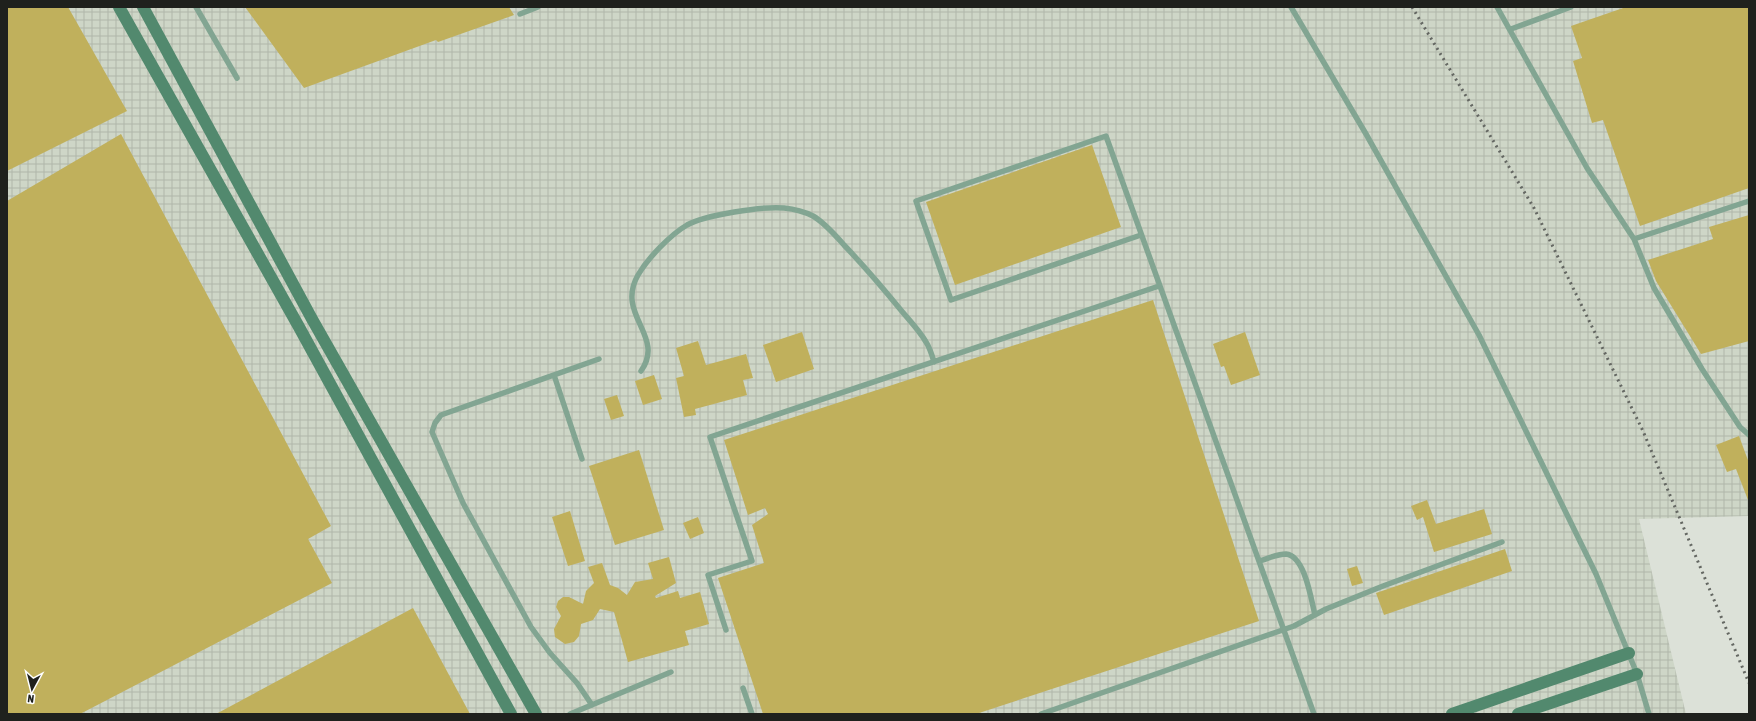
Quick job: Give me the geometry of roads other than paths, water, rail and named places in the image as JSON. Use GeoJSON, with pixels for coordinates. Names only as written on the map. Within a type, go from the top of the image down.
{"type":"FeatureCollection","features":[{"type":"Feature","properties":{"kind":"street"},"geometry":{"type":"LineString","coordinates":[[119,7],[299,327],[511,714]]}},
{"type":"Feature","properties":{"kind":"street"},"geometry":{"type":"LineString","coordinates":[[143,7],[312,319],[536,714]]}},
{"type":"Feature","properties":{"kind":"street"},"geometry":{"type":"LineString","coordinates":[[299,327],[312,319]]}},
{"type":"Feature","properties":{"kind":"street"},"geometry":{"type":"LineString","coordinates":[[1452,714],[1629,653]]}},
{"type":"Feature","properties":{"kind":"street"},"geometry":{"type":"LineString","coordinates":[[1518,714],[1637,674]]}},
{"type":"Feature","properties":{"kind":"lane"},"geometry":{"type":"LineString","coordinates":[[196,7],[237,78]]}},
{"type":"Feature","properties":{"kind":"lane"},"geometry":{"type":"LineString","coordinates":[[520,14],[538,7]]}},
{"type":"Feature","properties":{"kind":"lane"},"geometry":{"type":"LineString","coordinates":[[1291,7],[1366,134],[1479,335],[1596,574],[1629,653],[1650,714]]}},
{"type":"Feature","properties":{"kind":"lane"},"geometry":{"type":"LineString","coordinates":[[1497,7],[1587,168],[1634,239],[1654,288],[1662,302],[1702,369],[1740,427],[1749,434]]}},
{"type":"Feature","properties":{"kind":"lane"},"geometry":{"type":"LineString","coordinates":[[1510,29],[1570,7]]}},
{"type":"Feature","properties":{"kind":"lane"},"geometry":{"type":"LineString","coordinates":[[1141,235],[951,300],[916,201],[1106,136],[1314,714]]}},
{"type":"Feature","properties":{"kind":"lane"},"geometry":{"type":"LineString","coordinates":[[1634,239],[1749,201]]}},
{"type":"Feature","properties":{"kind":"lane"},"geometry":{"type":"LineString","coordinates":[[641,371],[648,359],[649,345],[633,308],[632,301],[634,286],[642,269],[671,236],[696,221],[716,215],[773,208],[784,208],[805,213],[814,217],[831,231],[905,315],[926,342],[934,362]]}},
{"type":"Feature","properties":{"kind":"lane"},"geometry":{"type":"LineString","coordinates":[[726,630],[708,576],[752,561],[710,437],[1159,286]]}},
{"type":"Feature","properties":{"kind":"lane"},"geometry":{"type":"LineString","coordinates":[[592,705],[577,683],[550,653],[531,627],[463,503],[432,432],[435,423],[441,415],[599,358]]}},
{"type":"Feature","properties":{"kind":"lane"},"geometry":{"type":"LineString","coordinates":[[554,375],[582,459]]}},
{"type":"Feature","properties":{"kind":"lane"},"geometry":{"type":"LineString","coordinates":[[1041,714],[1284,630],[1383,586],[1502,542]]}},
{"type":"Feature","properties":{"kind":"lane"},"geometry":{"type":"LineString","coordinates":[[1259,561],[1282,554],[1287,554],[1296,558],[1302,566],[1315,615]]}},
{"type":"Feature","properties":{"kind":"lane"},"geometry":{"type":"LineString","coordinates":[[570,714],[671,672]]}},
{"type":"Feature","properties":{"kind":"lane"},"geometry":{"type":"LineString","coordinates":[[743,688],[752,714]]}},
{"type":"Feature","properties":{"kind":"railway"},"geometry":{"type":"LineString","coordinates":[[1412,7],[1534,208],[1643,431],[1749,683]]}}]}
